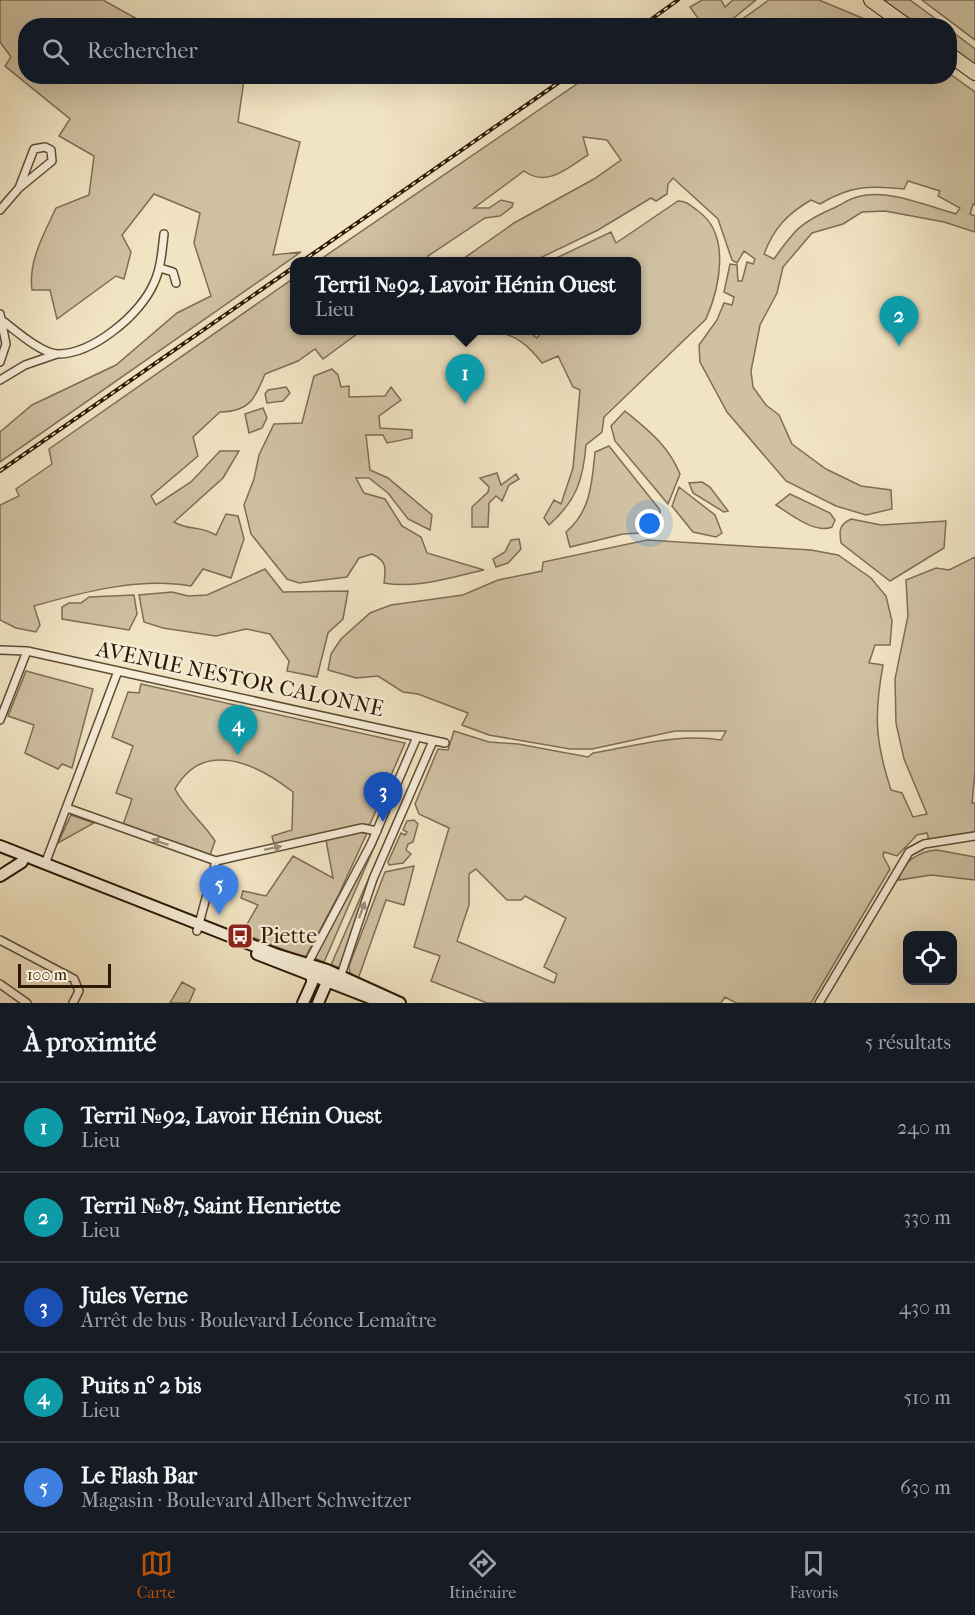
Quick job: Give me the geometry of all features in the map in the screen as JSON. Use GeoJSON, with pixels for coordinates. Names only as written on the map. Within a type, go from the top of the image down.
{"type":"FeatureCollection","features":[{"type":"Feature","properties":{"kind":"highway"},"geometry":{"type":"LineString","coordinates":[[871,0],[896,18]]}},
{"type":"Feature","properties":{"kind":"highway"},"geometry":{"type":"LineString","coordinates":[[957,60],[975,73]]}},
{"type":"Feature","properties":{"kind":"main road"},"geometry":{"type":"LineString","coordinates":[[5,852],[198,927],[275,954],[311,970]]}},
{"type":"Feature","properties":{"kind":"main road"},"geometry":{"type":"LineString","coordinates":[[5,852],[39,861],[264,957],[331,976],[382,999],[400,1003]]}},
{"type":"Feature","properties":{"kind":"main road"},"geometry":{"type":"LineString","coordinates":[[0,876],[5,870],[5,852]]}},
{"type":"Feature","properties":{"kind":"main road"},"geometry":{"type":"LineString","coordinates":[[21,860],[40,867],[39,861]]}},
{"type":"Feature","properties":{"kind":"main road"},"geometry":{"type":"LineString","coordinates":[[0,876],[15,869],[21,860]]}},
{"type":"Feature","properties":{"kind":"main road"},"geometry":{"type":"LineString","coordinates":[[303,1003],[311,970]]}},
{"type":"Feature","properties":{"kind":"main road"},"geometry":{"type":"LineString","coordinates":[[318,1003],[331,976]]}},
{"type":"Feature","properties":{"kind":"street"},"geometry":{"type":"LineString","coordinates":[[0,209],[19,188],[52,161],[51,150],[45,147],[34,149],[19,188]]}},
{"type":"Feature","properties":{"kind":"street"},"geometry":{"type":"LineString","coordinates":[[0,380],[25,364],[93,344],[132,316],[146,299],[160,268],[164,234]]}},
{"type":"Feature","properties":{"kind":"street"},"geometry":{"type":"LineString","coordinates":[[160,268],[173,272],[177,283]]}},
{"type":"Feature","properties":{"kind":"street"},"geometry":{"type":"LineString","coordinates":[[0,314],[6,344],[0,362]]}},
{"type":"Feature","properties":{"kind":"street"},"geometry":{"type":"LineString","coordinates":[[3,321],[27,340],[57,354]]}},
{"type":"Feature","properties":{"kind":"street","name":"AVENUE NESTOR CALONNE"},"geometry":{"type":"LineString","coordinates":[[0,650],[27,651],[446,743]]}},
{"type":"Feature","properties":{"kind":"street"},"geometry":{"type":"LineString","coordinates":[[0,720],[27,651]]}},
{"type":"Feature","properties":{"kind":"street"},"geometry":{"type":"LineString","coordinates":[[39,861],[51,848],[118,671]]}},
{"type":"Feature","properties":{"kind":"street"},"geometry":{"type":"LineString","coordinates":[[311,970],[377,831],[417,737]]}},
{"type":"Feature","properties":{"kind":"street"},"geometry":{"type":"LineString","coordinates":[[331,976],[433,741]]}},
{"type":"Feature","properties":{"kind":"street"},"geometry":{"type":"LineString","coordinates":[[67,808],[216,861],[362,828],[377,831]]}},
{"type":"Feature","properties":{"kind":"street"},"geometry":{"type":"LineString","coordinates":[[819,1003],[906,856],[913,848],[924,844],[975,836]]}},
{"type":"Feature","properties":{"kind":"street"},"geometry":{"type":"LineString","coordinates":[[39,861],[51,848]]}},
{"type":"Feature","properties":{"kind":"street"},"geometry":{"type":"LineString","coordinates":[[198,927],[216,861]]}},
{"type":"Feature","properties":{"kind":"street"},"geometry":{"type":"LineString","coordinates":[[0,940],[74,979],[79,991],[73,1003]]}},
{"type":"Feature","properties":{"kind":"street"},"geometry":{"type":"LineString","coordinates":[[0,984],[27,1003]]}},
{"type":"Feature","properties":{"kind":"shaded area"},"geometry":{"type":"Polygon","coordinates":[[[0,0],[103,0],[135,18],[18,18],[18,77],[5,66],[11,57],[0,42],[0,0]]]}},
{"type":"Feature","properties":{"kind":"shaded area"},"geometry":{"type":"Polygon","coordinates":[[[702,0],[721,0],[725,7],[733,0],[756,0],[734,18],[698,18],[690,7],[702,0]]]}},
{"type":"Feature","properties":{"kind":"shaded area"},"geometry":{"type":"Polygon","coordinates":[[[769,0],[819,0],[862,18],[744,18],[769,0]]]}},
{"type":"Feature","properties":{"kind":"shaded area"},"geometry":{"type":"Polygon","coordinates":[[[879,0],[910,0],[934,18],[905,18],[879,0]]]}},
{"type":"Feature","properties":{"kind":"shaded area"},"geometry":{"type":"Polygon","coordinates":[[[922,0],[975,0],[975,40],[957,26],[957,18],[946,18],[922,0]]]}},
{"type":"Feature","properties":{"kind":"shaded area"},"geometry":{"type":"Polygon","coordinates":[[[957,35],[975,49],[975,68],[957,55],[957,35]]]}},
{"type":"Feature","properties":{"kind":"shaded area"},"geometry":{"type":"Polygon","coordinates":[[[957,79],[975,92],[975,205],[973,204],[970,214],[975,216],[975,232],[944,222],[885,211],[862,212],[843,224],[812,233],[783,267],[777,293],[760,325],[751,371],[753,387],[766,405],[779,415],[792,444],[826,469],[861,486],[891,490],[892,509],[866,515],[836,506],[786,481],[727,412],[700,362],[699,345],[717,320],[724,303],[732,305],[734,297],[724,292],[730,264],[737,265],[738,281],[742,281],[747,262],[753,264],[755,259],[744,251],[737,263],[732,260],[718,219],[673,178],[668,184],[667,194],[656,201],[651,198],[598,230],[542,257],[466,257],[514,223],[594,179],[621,160],[607,140],[583,137],[588,155],[549,177],[532,176],[524,171],[474,208],[489,208],[501,200],[513,203],[512,207],[500,216],[485,218],[428,257],[324,257],[577,84],[957,84],[957,79]],[[908,181],[904,189],[860,188],[820,204],[811,200],[782,222],[764,254],[774,259],[800,227],[824,212],[857,197],[894,196],[956,214],[960,208],[938,196],[940,191],[908,181]]]}},
{"type":"Feature","properties":{"kind":"shaded area"},"geometry":{"type":"Polygon","coordinates":[[[27,84],[243,84],[238,122],[300,142],[273,255],[301,252],[290,257],[290,260],[0,462],[0,432],[32,405],[116,365],[177,313],[211,296],[194,243],[200,213],[154,194],[122,235],[131,252],[124,279],[116,276],[57,319],[50,290],[32,290],[31,279],[35,258],[56,208],[89,195],[94,156],[59,136],[70,119],[27,84]]]}},
{"type":"Feature","properties":{"kind":"shaded area"},"geometry":{"type":"Polygon","coordinates":[[[678,201],[689,204],[708,221],[715,233],[720,262],[715,292],[706,319],[604,417],[602,432],[586,445],[583,469],[572,499],[549,525],[544,518],[554,500],[561,504],[573,468],[580,390],[573,387],[558,356],[542,363],[522,342],[509,335],[533,335],[537,338],[540,335],[641,335],[641,257],[558,257],[611,232],[616,243],[678,201]]]}},
{"type":"Feature","properties":{"kind":"shaded area"},"geometry":{"type":"Polygon","coordinates":[[[290,281],[290,335],[356,335],[323,359],[315,349],[298,361],[265,374],[250,402],[238,410],[220,412],[193,437],[198,456],[151,496],[156,505],[191,482],[220,451],[239,451],[223,478],[174,522],[216,535],[226,514],[238,516],[244,539],[231,578],[203,569],[191,586],[152,583],[112,587],[34,606],[40,625],[36,632],[16,628],[0,620],[0,505],[19,496],[16,489],[52,464],[49,449],[290,281]]]}},
{"type":"Feature","properties":{"kind":"shaded area"},"geometry":{"type":"Polygon","coordinates":[[[332,369],[338,375],[341,387],[349,386],[349,397],[385,396],[391,387],[401,400],[379,416],[380,428],[412,430],[412,438],[387,443],[383,435],[366,435],[370,470],[388,478],[432,515],[430,530],[408,519],[388,493],[369,478],[356,478],[364,493],[385,499],[402,526],[421,537],[427,553],[484,570],[422,583],[384,583],[383,562],[372,554],[359,558],[347,577],[299,583],[287,579],[251,534],[244,505],[254,479],[259,455],[274,424],[302,423],[314,376],[332,369]]]}},
{"type":"Feature","properties":{"kind":"shaded area"},"geometry":{"type":"Polygon","coordinates":[[[286,387],[290,393],[283,401],[267,403],[265,394],[268,390],[286,387]]]}},
{"type":"Feature","properties":{"kind":"shaded area"},"geometry":{"type":"Polygon","coordinates":[[[263,408],[267,418],[262,428],[249,433],[245,414],[263,408]]]}},
{"type":"Feature","properties":{"kind":"shaded area"},"geometry":{"type":"Polygon","coordinates":[[[625,411],[663,446],[680,474],[668,504],[615,441],[611,426],[625,411]]]}},
{"type":"Feature","properties":{"kind":"shaded area"},"geometry":{"type":"Polygon","coordinates":[[[609,446],[660,510],[660,532],[623,534],[570,547],[566,532],[581,515],[589,495],[595,452],[609,446]]]}},
{"type":"Feature","properties":{"kind":"shaded area"},"geometry":{"type":"Polygon","coordinates":[[[497,473],[501,485],[516,474],[519,479],[509,485],[502,501],[496,496],[489,503],[488,527],[472,527],[472,507],[488,492],[489,487],[480,478],[497,473]]]}},
{"type":"Feature","properties":{"kind":"shaded area"},"geometry":{"type":"Polygon","coordinates":[[[702,482],[710,487],[728,511],[724,512],[693,493],[689,483],[702,482]]]}},
{"type":"Feature","properties":{"kind":"shaded area"},"geometry":{"type":"Polygon","coordinates":[[[679,487],[715,515],[722,533],[716,537],[693,532],[672,506],[679,487]]]}},
{"type":"Feature","properties":{"kind":"shaded area"},"geometry":{"type":"Polygon","coordinates":[[[790,494],[830,513],[835,520],[832,527],[818,528],[795,518],[776,505],[790,494]]]}},
{"type":"Feature","properties":{"kind":"shaded area"},"geometry":{"type":"Polygon","coordinates":[[[851,519],[881,525],[946,521],[944,548],[890,581],[841,543],[841,528],[851,519]]]}},
{"type":"Feature","properties":{"kind":"shaded area"},"geometry":{"type":"Polygon","coordinates":[[[519,539],[521,549],[508,563],[496,567],[493,559],[505,552],[511,540],[519,539]]]}},
{"type":"Feature","properties":{"kind":"shaded area"},"geometry":{"type":"Polygon","coordinates":[[[647,540],[811,550],[838,555],[871,578],[886,596],[892,621],[890,645],[875,645],[869,663],[883,665],[877,714],[879,742],[886,773],[891,790],[902,793],[913,817],[927,814],[904,759],[896,723],[895,679],[908,616],[906,580],[936,568],[949,570],[975,557],[975,772],[972,803],[975,803],[975,834],[929,841],[927,833],[917,835],[897,856],[884,852],[883,856],[890,869],[811,1003],[736,1003],[725,997],[721,1003],[487,1003],[431,981],[440,956],[414,947],[449,828],[419,814],[415,804],[438,749],[448,750],[454,731],[489,742],[518,744],[588,757],[593,753],[657,741],[689,738],[721,740],[726,731],[675,731],[592,749],[570,749],[489,735],[462,725],[468,713],[418,694],[403,692],[378,676],[356,678],[328,670],[331,654],[341,639],[370,613],[391,605],[463,595],[498,580],[542,571],[543,562],[647,540]],[[476,869],[469,874],[469,905],[457,941],[554,983],[557,974],[544,967],[566,918],[525,896],[521,900],[507,900],[476,869]]]}},
{"type":"Feature","properties":{"kind":"shaded area"},"geometry":{"type":"Polygon","coordinates":[[[265,569],[283,592],[348,591],[343,619],[328,633],[317,677],[287,671],[289,661],[270,634],[246,629],[216,636],[163,628],[144,622],[139,595],[172,592],[188,596],[207,595],[265,569]]]}},
{"type":"Feature","properties":{"kind":"shaded area"},"geometry":{"type":"Polygon","coordinates":[[[134,595],[137,614],[129,630],[62,619],[62,607],[69,603],[81,603],[89,597],[134,595]]]}},
{"type":"Feature","properties":{"kind":"shaded area"},"geometry":{"type":"Polygon","coordinates":[[[26,671],[93,689],[72,768],[62,764],[58,769],[25,753],[34,725],[8,716],[26,671]]]}},
{"type":"Feature","properties":{"kind":"shaded area"},"geometry":{"type":"Polygon","coordinates":[[[141,684],[405,743],[370,824],[274,844],[272,836],[292,830],[293,792],[247,765],[216,760],[201,764],[187,773],[175,789],[215,841],[210,855],[123,825],[132,799],[116,793],[133,746],[112,737],[128,692],[139,693],[141,684]]]}},
{"type":"Feature","properties":{"kind":"shaded area"},"geometry":{"type":"Polygon","coordinates":[[[399,809],[401,810],[340,968],[331,965],[399,809]]]}},
{"type":"Feature","properties":{"kind":"shaded area"},"geometry":{"type":"Polygon","coordinates":[[[71,815],[94,823],[58,843],[71,815]]]}},
{"type":"Feature","properties":{"kind":"shaded area"},"geometry":{"type":"Polygon","coordinates":[[[414,820],[418,824],[413,842],[408,844],[406,850],[411,854],[403,863],[389,865],[388,862],[401,833],[405,835],[407,832],[403,830],[407,821],[414,820]]]}},
{"type":"Feature","properties":{"kind":"shaded area"},"geometry":{"type":"Polygon","coordinates":[[[380,826],[383,827],[324,962],[314,958],[380,826]]]}},
{"type":"Feature","properties":{"kind":"shaded area"},"geometry":{"type":"Polygon","coordinates":[[[362,829],[363,833],[367,833],[339,894],[306,956],[302,957],[242,933],[258,905],[241,898],[243,891],[266,896],[293,856],[333,878],[326,840],[362,829]]]}},
{"type":"Feature","properties":{"kind":"shaded area"},"geometry":{"type":"Polygon","coordinates":[[[937,850],[975,857],[975,880],[931,875],[899,880],[903,868],[912,859],[937,850]]]}},
{"type":"Feature","properties":{"kind":"shaded area"},"geometry":{"type":"Polygon","coordinates":[[[414,866],[404,905],[386,900],[358,979],[350,973],[349,966],[385,872],[414,866]]]}},
{"type":"Feature","properties":{"kind":"shaded area"},"geometry":{"type":"Polygon","coordinates":[[[182,982],[195,989],[189,1003],[170,1003],[182,982]]]}},
{"type":"Feature","properties":{"kind":"railway"},"geometry":{"type":"LineString","coordinates":[[653,18],[678,0]]}},
{"type":"Feature","properties":{"kind":"railway"},"geometry":{"type":"LineString","coordinates":[[308,257],[557,84]]}},
{"type":"Feature","properties":{"kind":"railway"},"geometry":{"type":"LineString","coordinates":[[0,471],[290,270]]}},
{"type":"Feature","properties":{"kind":"place","name":"Terril №87, Saint Henriette"},"geometry":{"type":"Point","coordinates":[899,346]}},
{"type":"Feature","properties":{"kind":"place","name":"Terril №92, Lavoir Hénin Ouest"},"geometry":{"type":"Point","coordinates":[465,404]}},
{"type":"Feature","properties":{"kind":"place","name":"Puits n° 2 bis"},"geometry":{"type":"Point","coordinates":[238,755]}},
{"type":"Feature","properties":{"kind":"place","name":"Jules Verne"},"geometry":{"type":"Point","coordinates":[383,822]}},
{"type":"Feature","properties":{"kind":"place","name":"Le Flash Bar"},"geometry":{"type":"Point","coordinates":[219,915]}},
{"type":"Feature","properties":{"kind":"place","name":"Piette"},"geometry":{"type":"Point","coordinates":[240,936]}}]}
